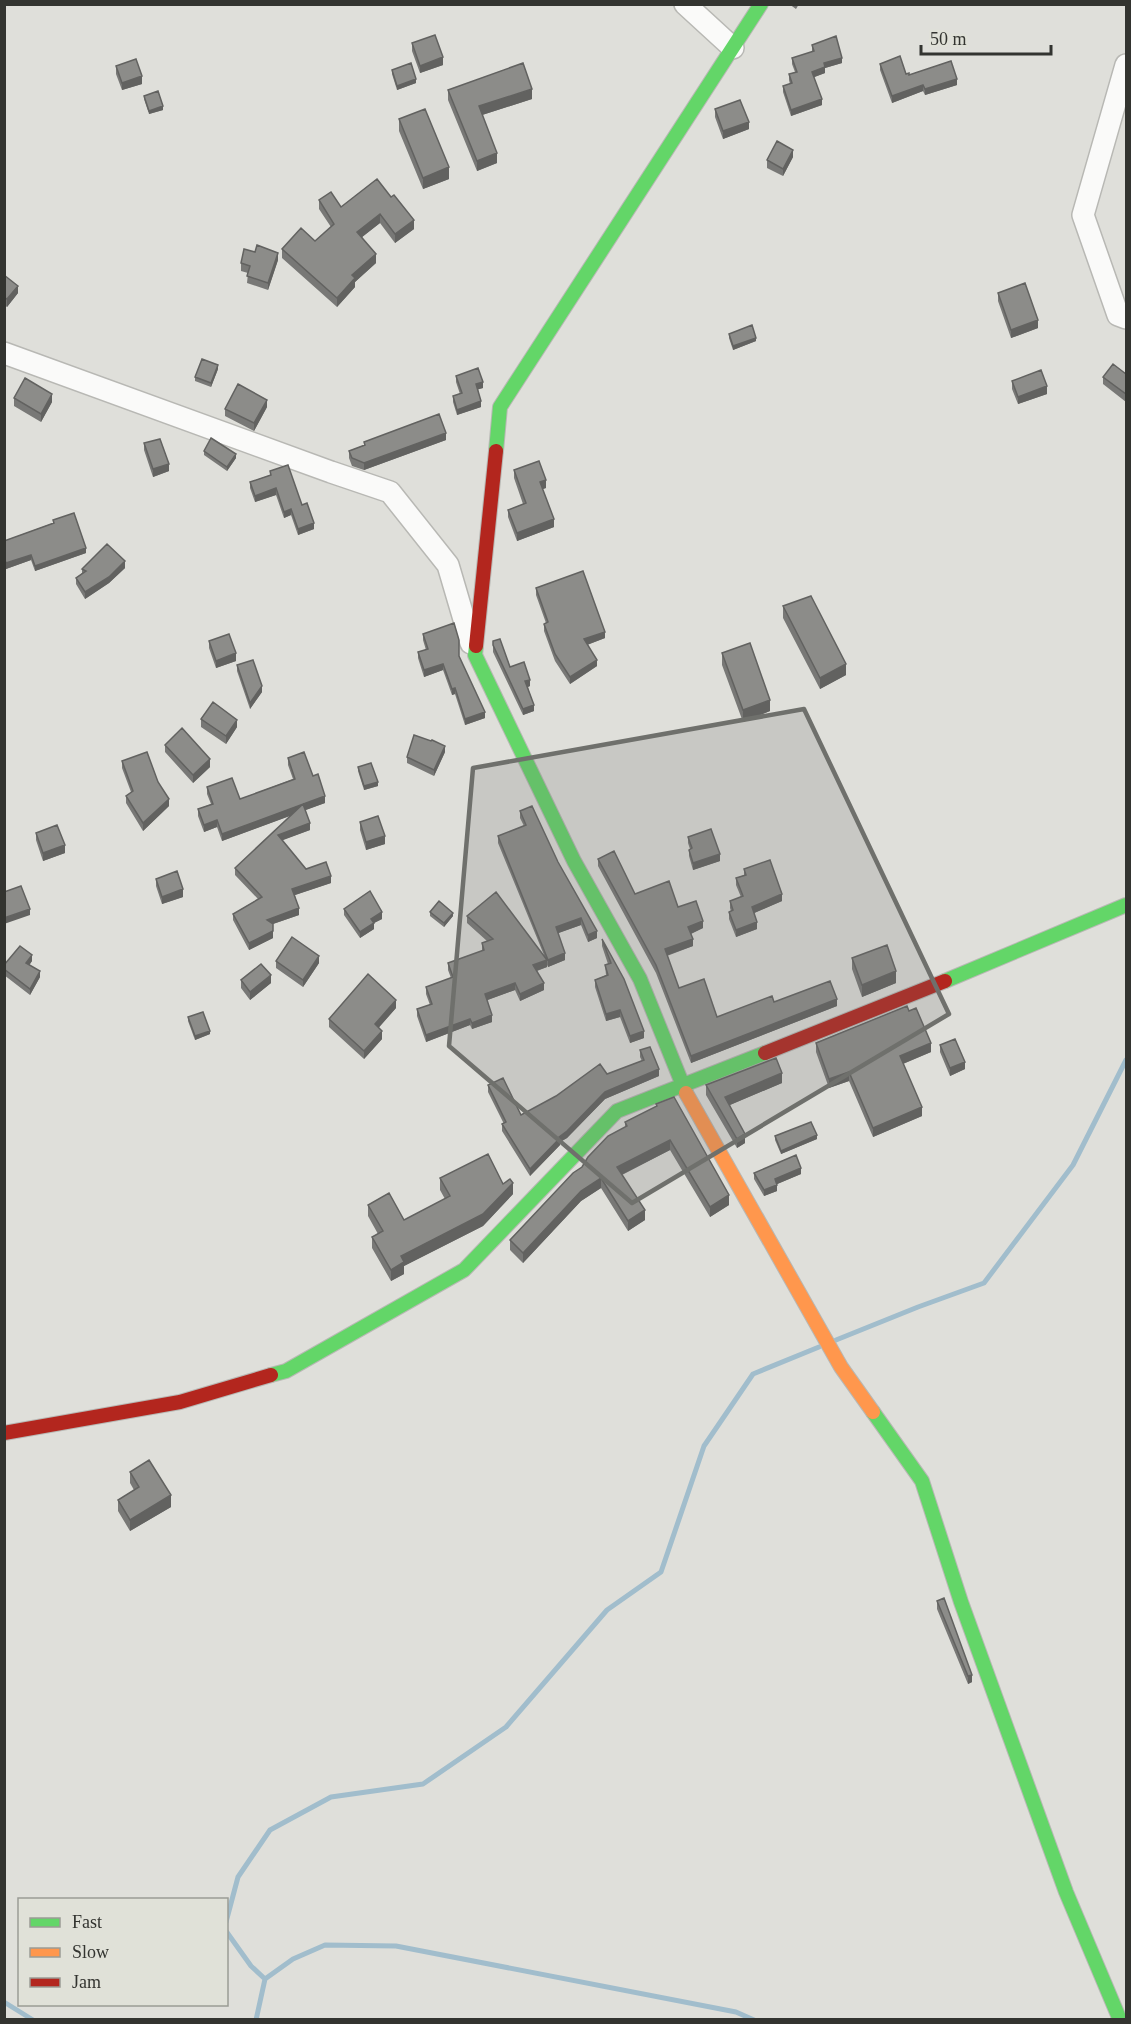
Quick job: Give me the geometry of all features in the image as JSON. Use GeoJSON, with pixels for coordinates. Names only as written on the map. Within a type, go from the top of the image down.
{"type":"FeatureCollection","features":[{"type":"Feature","properties":{"kind":"street"},"geometry":{"type":"LineString","coordinates":[[685,4],[733,48]]}},
{"type":"Feature","properties":{"kind":"street"},"geometry":{"type":"LineString","coordinates":[[475,655],[500,407],[761,4]]}},
{"type":"Feature","properties":{"kind":"street"},"geometry":{"type":"LineString","coordinates":[[1126,65],[1083,215],[1118,315],[1126,318]]}},
{"type":"Feature","properties":{"kind":"street"},"geometry":{"type":"LineString","coordinates":[[4,353],[390,492],[448,565],[475,655],[574,861],[640,979],[681,1085],[840,1367],[922,1481],[961,1602],[1066,1892],[1120,2019]]}},
{"type":"Feature","properties":{"kind":"street"},"geometry":{"type":"LineString","coordinates":[[4,1433],[180,1401],[286,1371],[464,1270],[617,1111],[885,1006],[1126,905]]}},
{"type":"Feature","properties":{"kind":"highlighted area"},"geometry":{"type":"Polygon","coordinates":[[[804,709],[949,1014],[632,1203],[449,1046],[473,768],[804,709]]]}},
{"type":"Feature","properties":{"kind":"building"},"geometry":{"type":"Polygon","coordinates":[[[435,35],[443,57],[420,66],[412,43],[435,35]]]}},
{"type":"Feature","properties":{"kind":"building"},"geometry":{"type":"Polygon","coordinates":[[[836,36],[842,58],[824,63],[825,67],[812,72],[822,99],[791,110],[783,86],[792,83],[789,74],[797,72],[792,58],[814,51],[812,45],[836,36]]]}},
{"type":"Feature","properties":{"kind":"building"},"geometry":{"type":"Polygon","coordinates":[[[900,56],[906,74],[909,73],[909,75],[951,61],[957,79],[925,89],[923,85],[892,96],[880,64],[900,56]]]}},
{"type":"Feature","properties":{"kind":"building"},"geometry":{"type":"Polygon","coordinates":[[[136,59],[142,76],[122,83],[116,66],[136,59]]]}},
{"type":"Feature","properties":{"kind":"building"},"geometry":{"type":"Polygon","coordinates":[[[411,63],[416,79],[397,86],[392,70],[411,63]]]}},
{"type":"Feature","properties":{"kind":"building"},"geometry":{"type":"Polygon","coordinates":[[[523,63],[532,89],[479,106],[497,153],[477,161],[448,90],[523,63]]]}},
{"type":"Feature","properties":{"kind":"building"},"geometry":{"type":"Polygon","coordinates":[[[158,91],[163,106],[149,111],[144,96],[158,91]]]}},
{"type":"Feature","properties":{"kind":"building"},"geometry":{"type":"Polygon","coordinates":[[[740,100],[749,122],[723,131],[715,109],[740,100]]]}},
{"type":"Feature","properties":{"kind":"building"},"geometry":{"type":"Polygon","coordinates":[[[425,109],[449,167],[423,178],[399,119],[425,109]]]}},
{"type":"Feature","properties":{"kind":"building"},"geometry":{"type":"Polygon","coordinates":[[[777,141],[793,150],[783,169],[767,160],[777,141]]]}},
{"type":"Feature","properties":{"kind":"building"},"geometry":{"type":"Polygon","coordinates":[[[377,179],[391,197],[394,195],[414,220],[395,234],[380,214],[357,232],[376,254],[352,275],[355,278],[337,298],[282,249],[301,228],[315,241],[334,224],[319,200],[331,192],[341,207],[377,179]]]}},
{"type":"Feature","properties":{"kind":"building"},"geometry":{"type":"Polygon","coordinates":[[[257,245],[278,253],[268,283],[247,276],[250,266],[241,263],[244,249],[255,252],[257,245]]]}},
{"type":"Feature","properties":{"kind":"building"},"geometry":{"type":"Polygon","coordinates":[[[4,275],[18,286],[7,299],[4,297],[4,275]]]}},
{"type":"Feature","properties":{"kind":"building"},"geometry":{"type":"Polygon","coordinates":[[[1025,283],[1038,320],[1011,330],[998,293],[1025,283]]]}},
{"type":"Feature","properties":{"kind":"building"},"geometry":{"type":"Polygon","coordinates":[[[752,325],[756,338],[733,346],[729,334],[752,325]]]}},
{"type":"Feature","properties":{"kind":"building"},"geometry":{"type":"Polygon","coordinates":[[[202,359],[218,365],[211,383],[195,377],[202,359]]]}},
{"type":"Feature","properties":{"kind":"building"},"geometry":{"type":"Polygon","coordinates":[[[1113,364],[1126,374],[1126,394],[1103,377],[1113,364]]]}},
{"type":"Feature","properties":{"kind":"building"},"geometry":{"type":"Polygon","coordinates":[[[478,368],[483,382],[476,384],[481,401],[457,410],[453,396],[462,393],[456,376],[478,368]]]}},
{"type":"Feature","properties":{"kind":"building"},"geometry":{"type":"Polygon","coordinates":[[[1041,370],[1047,386],[1018,397],[1012,381],[1041,370]]]}},
{"type":"Feature","properties":{"kind":"building"},"geometry":{"type":"Polygon","coordinates":[[[25,378],[52,394],[41,414],[14,398],[25,378]]]}},
{"type":"Feature","properties":{"kind":"building"},"geometry":{"type":"Polygon","coordinates":[[[238,384],[267,400],[254,423],[225,409],[238,384]]]}},
{"type":"Feature","properties":{"kind":"building"},"geometry":{"type":"Polygon","coordinates":[[[439,414],[446,433],[364,463],[352,458],[349,451],[365,445],[364,442],[439,414]]]}},
{"type":"Feature","properties":{"kind":"building"},"geometry":{"type":"Polygon","coordinates":[[[211,438],[236,454],[227,467],[204,451],[211,438]]]}},
{"type":"Feature","properties":{"kind":"building"},"geometry":{"type":"Polygon","coordinates":[[[160,439],[169,464],[153,469],[144,443],[160,439]]]}},
{"type":"Feature","properties":{"kind":"building"},"geometry":{"type":"Polygon","coordinates":[[[539,461],[546,480],[540,482],[554,519],[517,533],[508,510],[526,503],[514,470],[539,461]]]}},
{"type":"Feature","properties":{"kind":"building"},"geometry":{"type":"Polygon","coordinates":[[[288,465],[302,505],[307,503],[314,523],[298,529],[291,509],[284,512],[276,488],[255,496],[250,482],[271,475],[270,471],[288,465]]]}},
{"type":"Feature","properties":{"kind":"building"},"geometry":{"type":"Polygon","coordinates":[[[74,513],[86,548],[35,566],[31,555],[6,563],[4,541],[54,523],[53,520],[74,513]]]}},
{"type":"Feature","properties":{"kind":"building"},"geometry":{"type":"Polygon","coordinates":[[[107,544],[125,561],[109,577],[85,592],[76,578],[86,571],[82,569],[107,544]]]}},
{"type":"Feature","properties":{"kind":"building"},"geometry":{"type":"Polygon","coordinates":[[[583,571],[605,632],[584,639],[597,660],[570,677],[555,654],[544,624],[548,622],[536,588],[583,571]]]}},
{"type":"Feature","properties":{"kind":"building"},"geometry":{"type":"Polygon","coordinates":[[[811,596],[846,664],[820,678],[783,606],[811,596]]]}},
{"type":"Feature","properties":{"kind":"building"},"geometry":{"type":"Polygon","coordinates":[[[454,623],[459,640],[459,656],[485,712],[465,719],[455,688],[452,689],[443,664],[424,670],[418,652],[428,649],[423,634],[454,623]]]}},
{"type":"Feature","properties":{"kind":"building"},"geometry":{"type":"Polygon","coordinates":[[[229,634],[236,653],[216,661],[209,641],[229,634]]]}},
{"type":"Feature","properties":{"kind":"building"},"geometry":{"type":"Polygon","coordinates":[[[500,639],[510,667],[524,662],[530,680],[525,681],[534,705],[523,709],[493,645],[493,641],[500,639]]]}},
{"type":"Feature","properties":{"kind":"building"},"geometry":{"type":"Polygon","coordinates":[[[750,643],[770,700],[743,710],[722,653],[750,643]]]}},
{"type":"Feature","properties":{"kind":"building"},"geometry":{"type":"Polygon","coordinates":[[[253,660],[262,686],[250,703],[237,665],[253,660]]]}},
{"type":"Feature","properties":{"kind":"building"},"geometry":{"type":"Polygon","coordinates":[[[213,702],[237,720],[226,736],[201,719],[213,702]]]}},
{"type":"Feature","properties":{"kind":"building"},"geometry":{"type":"Polygon","coordinates":[[[182,728],[210,759],[193,775],[165,745],[182,728]]]}},
{"type":"Feature","properties":{"kind":"building"},"geometry":{"type":"Polygon","coordinates":[[[414,735],[445,746],[434,770],[407,757],[414,735]]]}},
{"type":"Feature","properties":{"kind":"building"},"geometry":{"type":"Polygon","coordinates":[[[147,752],[158,782],[169,799],[143,823],[126,796],[133,791],[122,761],[147,752]]]}},
{"type":"Feature","properties":{"kind":"building"},"geometry":{"type":"Polygon","coordinates":[[[304,752],[313,776],[318,774],[325,796],[222,834],[217,820],[204,825],[198,809],[213,804],[207,787],[232,778],[240,799],[295,779],[288,758],[304,752]]]}},
{"type":"Feature","properties":{"kind":"building"},"geometry":{"type":"Polygon","coordinates":[[[371,763],[378,782],[364,786],[358,767],[371,763]]]}},
{"type":"Feature","properties":{"kind":"building"},"geometry":{"type":"Polygon","coordinates":[[[303,804],[310,823],[278,835],[306,869],[326,862],[331,876],[292,889],[299,908],[267,920],[273,924],[273,931],[249,943],[233,914],[262,897],[235,868],[303,804]]]}},
{"type":"Feature","properties":{"kind":"building"},"geometry":{"type":"Polygon","coordinates":[[[532,806],[558,862],[597,931],[588,935],[581,918],[556,927],[565,953],[548,960],[498,836],[526,825],[520,811],[532,806]]]}},
{"type":"Feature","properties":{"kind":"building"},"geometry":{"type":"Polygon","coordinates":[[[378,816],[385,836],[366,842],[360,822],[378,816]]]}},
{"type":"Feature","properties":{"kind":"building"},"geometry":{"type":"Polygon","coordinates":[[[57,825],[65,845],[43,853],[36,833],[57,825]]]}},
{"type":"Feature","properties":{"kind":"building"},"geometry":{"type":"Polygon","coordinates":[[[711,829],[720,854],[693,863],[689,850],[692,848],[688,837],[711,829]]]}},
{"type":"Feature","properties":{"kind":"building"},"geometry":{"type":"Polygon","coordinates":[[[614,851],[635,894],[669,881],[678,907],[696,901],[703,921],[688,927],[693,939],[665,949],[679,988],[704,979],[717,1017],[772,996],[774,1002],[830,981],[837,999],[691,1056],[656,965],[598,859],[614,851]]]}},
{"type":"Feature","properties":{"kind":"building"},"geometry":{"type":"Polygon","coordinates":[[[770,860],[782,894],[752,907],[757,922],[736,930],[729,912],[733,910],[730,901],[743,896],[736,878],[746,875],[744,869],[770,860]]]}},
{"type":"Feature","properties":{"kind":"building"},"geometry":{"type":"Polygon","coordinates":[[[177,871],[183,889],[162,897],[156,879],[177,871]]]}},
{"type":"Feature","properties":{"kind":"building"},"geometry":{"type":"Polygon","coordinates":[[[21,886],[30,909],[4,918],[4,892],[21,886]]]}},
{"type":"Feature","properties":{"kind":"building"},"geometry":{"type":"Polygon","coordinates":[[[370,891],[382,912],[371,919],[374,923],[360,932],[344,909],[370,891]]]}},
{"type":"Feature","properties":{"kind":"building"},"geometry":{"type":"Polygon","coordinates":[[[496,892],[547,960],[533,965],[544,983],[520,994],[515,983],[485,994],[492,1015],[472,1023],[470,1019],[426,1035],[417,1009],[432,1004],[426,987],[453,977],[448,963],[484,950],[482,943],[493,939],[467,916],[496,892]]]}},
{"type":"Feature","properties":{"kind":"building"},"geometry":{"type":"Polygon","coordinates":[[[439,901],[453,913],[444,923],[430,912],[439,901]]]}},
{"type":"Feature","properties":{"kind":"building"},"geometry":{"type":"Polygon","coordinates":[[[292,937],[319,956],[303,980],[276,961],[292,937]]]}},
{"type":"Feature","properties":{"kind":"building"},"geometry":{"type":"Polygon","coordinates":[[[602,939],[624,979],[644,1031],[630,1036],[620,1010],[606,1014],[595,980],[608,975],[605,965],[611,963],[602,939]]]}},
{"type":"Feature","properties":{"kind":"building"},"geometry":{"type":"Polygon","coordinates":[[[887,945],[896,971],[862,985],[852,958],[887,945]]]}},
{"type":"Feature","properties":{"kind":"building"},"geometry":{"type":"Polygon","coordinates":[[[20,946],[32,955],[26,963],[40,971],[30,989],[4,969],[4,965],[20,946]]]}},
{"type":"Feature","properties":{"kind":"building"},"geometry":{"type":"Polygon","coordinates":[[[261,964],[271,975],[250,992],[241,980],[261,964]]]}},
{"type":"Feature","properties":{"kind":"building"},"geometry":{"type":"Polygon","coordinates":[[[368,974],[396,1000],[375,1024],[382,1031],[364,1051],[329,1019],[368,974]]]}},
{"type":"Feature","properties":{"kind":"building"},"geometry":{"type":"Polygon","coordinates":[[[907,1006],[909,1011],[916,1008],[931,1043],[900,1056],[922,1107],[873,1128],[849,1072],[829,1079],[816,1043],[907,1006]]]}},
{"type":"Feature","properties":{"kind":"building"},"geometry":{"type":"Polygon","coordinates":[[[203,1012],[210,1031],[195,1036],[188,1017],[203,1012]]]}},
{"type":"Feature","properties":{"kind":"building"},"geometry":{"type":"Polygon","coordinates":[[[955,1039],[965,1062],[950,1068],[940,1045],[955,1039]]]}},
{"type":"Feature","properties":{"kind":"building"},"geometry":{"type":"Polygon","coordinates":[[[650,1047],[659,1069],[605,1092],[530,1169],[502,1124],[506,1122],[488,1085],[503,1078],[521,1115],[556,1096],[600,1064],[607,1074],[644,1060],[640,1050],[650,1047]]]}},
{"type":"Feature","properties":{"kind":"building"},"geometry":{"type":"Polygon","coordinates":[[[776,1058],[782,1073],[725,1097],[745,1134],[737,1139],[706,1085],[776,1058]]]}},
{"type":"Feature","properties":{"kind":"building"},"geometry":{"type":"Polygon","coordinates":[[[674,1097],[729,1195],[710,1207],[670,1140],[617,1167],[645,1210],[628,1221],[601,1178],[581,1191],[523,1253],[510,1240],[573,1173],[582,1167],[588,1157],[608,1136],[627,1126],[625,1122],[657,1106],[656,1104],[674,1097]]]}},
{"type":"Feature","properties":{"kind":"building"},"geometry":{"type":"Polygon","coordinates":[[[811,1122],[817,1135],[781,1151],[775,1136],[811,1122]]]}},
{"type":"Feature","properties":{"kind":"building"},"geometry":{"type":"Polygon","coordinates":[[[488,1154],[503,1184],[510,1179],[513,1183],[483,1214],[401,1256],[404,1262],[391,1270],[372,1237],[383,1231],[368,1205],[389,1193],[404,1220],[450,1196],[440,1178],[488,1154]]]}},
{"type":"Feature","properties":{"kind":"building"},"geometry":{"type":"Polygon","coordinates":[[[796,1155],[801,1168],[775,1179],[777,1185],[764,1190],[754,1173],[796,1155]]]}},
{"type":"Feature","properties":{"kind":"building"},"geometry":{"type":"Polygon","coordinates":[[[149,1460],[171,1495],[130,1520],[118,1500],[139,1487],[130,1472],[149,1460]]]}},
{"type":"Feature","properties":{"kind":"building"},"geometry":{"type":"Polygon","coordinates":[[[944,1598],[972,1675],[968,1676],[937,1601],[944,1598]]]}},
{"type":"Feature","properties":{"kind":"waterway"},"geometry":{"type":"LineString","coordinates":[[836,1340],[984,1283],[1073,1165],[1126,1060]]}},
{"type":"Feature","properties":{"kind":"waterway"},"geometry":{"type":"LineString","coordinates":[[228,1914],[238,1877],[270,1830],[331,1797],[423,1784],[506,1727],[607,1610],[661,1572],[704,1446],[753,1374],[819,1347]]}},
{"type":"Feature","properties":{"kind":"waterway"},"geometry":{"type":"LineString","coordinates":[[228,1934],[251,1966],[265,1979]]}},
{"type":"Feature","properties":{"kind":"waterway"},"geometry":{"type":"LineString","coordinates":[[256,2020],[265,1979],[293,1959],[325,1945],[396,1946],[736,2012],[754,2020]]}},
{"type":"Feature","properties":{"kind":"waterway"},"geometry":{"type":"LineString","coordinates":[[4,2002],[33,2020]]}},
{"type":"Feature","properties":{"kind":"traffic: fast"},"geometry":{"type":"LineString","coordinates":[[496,451],[500,407],[761,4]]}},
{"type":"Feature","properties":{"kind":"traffic: fast"},"geometry":{"type":"LineString","coordinates":[[476,646],[475,655],[574,861],[640,979],[686,1093]]}},
{"type":"Feature","properties":{"kind":"traffic: fast"},"geometry":{"type":"LineString","coordinates":[[945,981],[1126,905]]}},
{"type":"Feature","properties":{"kind":"traffic: fast"},"geometry":{"type":"LineString","coordinates":[[271,1375],[286,1371],[464,1270],[617,1111],[765,1053]]}},
{"type":"Feature","properties":{"kind":"traffic: fast"},"geometry":{"type":"LineString","coordinates":[[873,1412],[922,1481],[961,1602],[1066,1892],[1120,2020]]}},
{"type":"Feature","properties":{"kind":"traffic: slow"},"geometry":{"type":"LineString","coordinates":[[686,1093],[841,1367],[873,1412]]}},
{"type":"Feature","properties":{"kind":"traffic: jam"},"geometry":{"type":"LineString","coordinates":[[476,646],[496,451]]}},
{"type":"Feature","properties":{"kind":"traffic: jam"},"geometry":{"type":"LineString","coordinates":[[765,1053],[945,981]]}},
{"type":"Feature","properties":{"kind":"traffic: jam"},"geometry":{"type":"LineString","coordinates":[[4,1433],[180,1402],[271,1375]]}}]}
